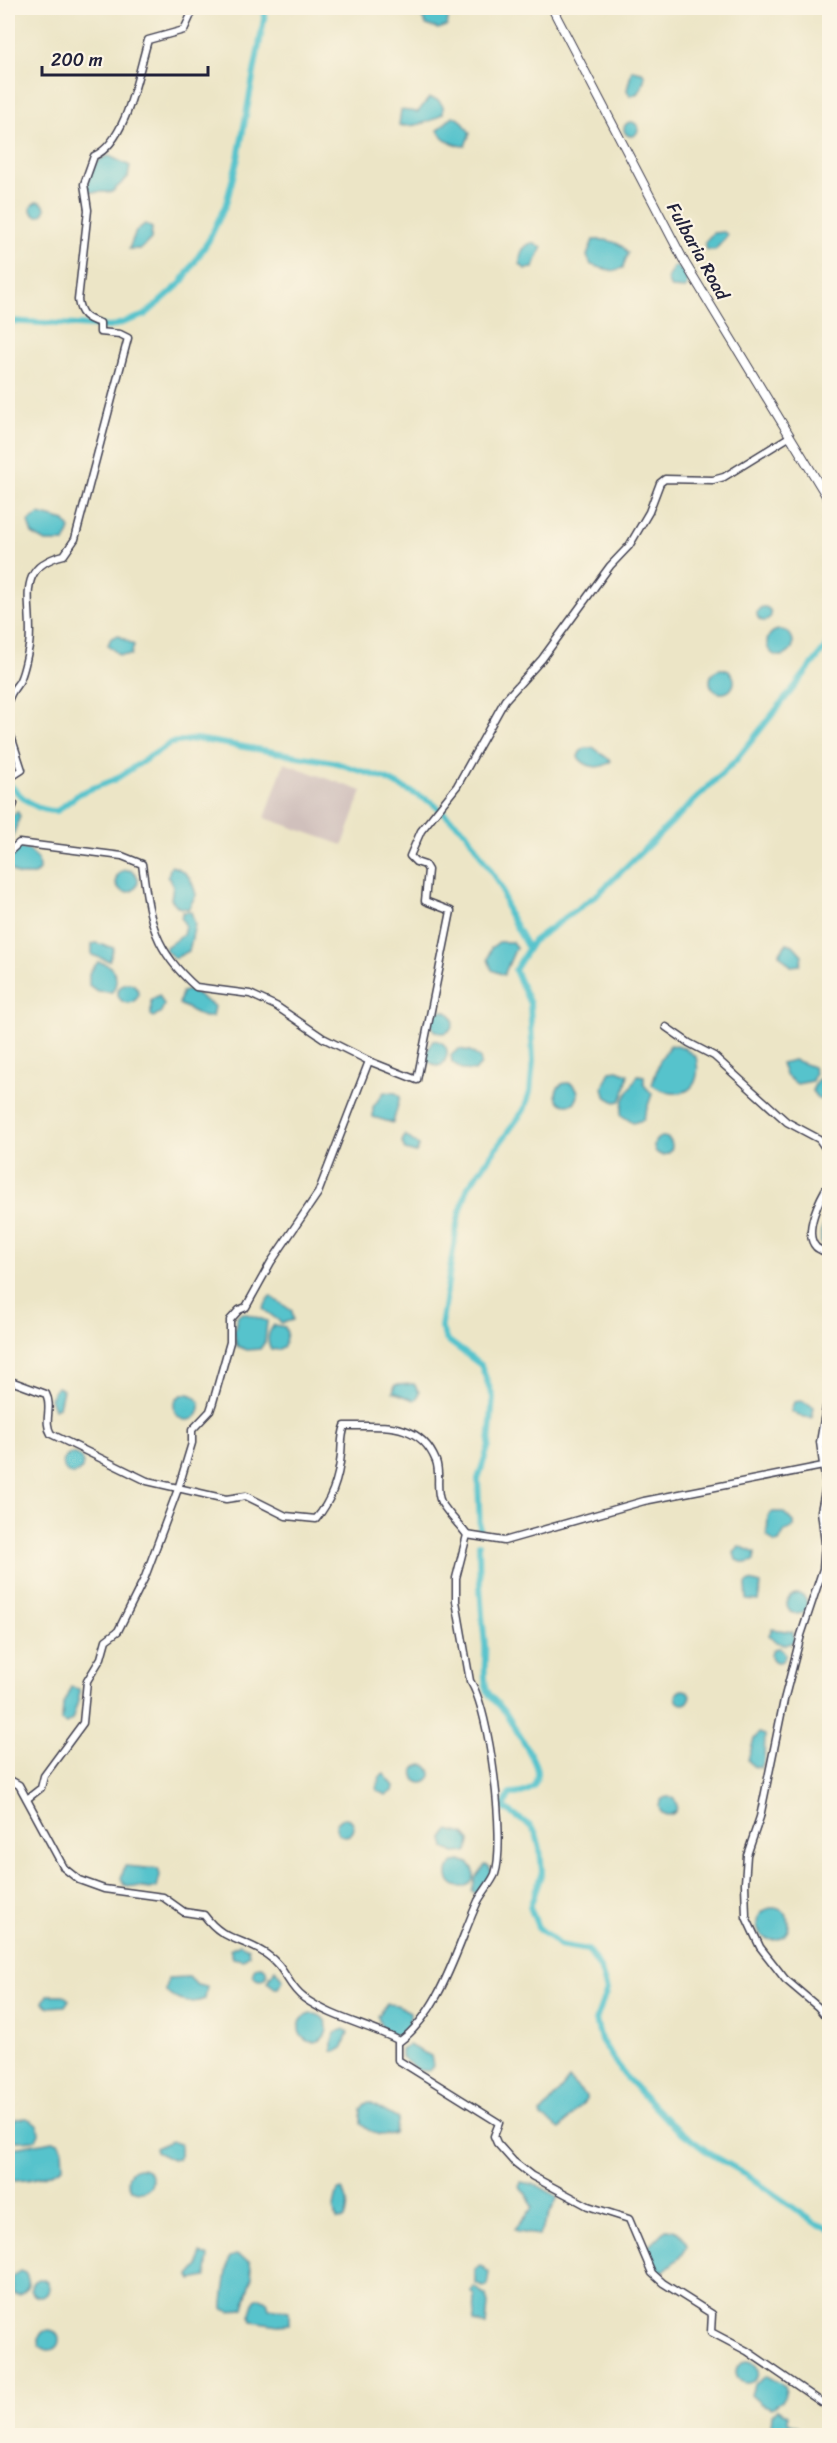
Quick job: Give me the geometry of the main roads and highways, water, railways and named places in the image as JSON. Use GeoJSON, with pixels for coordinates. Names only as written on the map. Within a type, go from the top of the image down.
{"type":"FeatureCollection","features":[{"type":"Feature","properties":{"kind":"main road","name":"Fulbaria Road"},"geometry":{"type":"LineString","coordinates":[[552,8],[685,263],[830,502]]}},
{"type":"Feature","properties":{"kind":"water"},"geometry":{"type":"Polygon","coordinates":[[[425,8],[446,9],[449,14],[447,26],[438,29],[426,25],[421,16],[425,8]]]}},
{"type":"Feature","properties":{"kind":"water"},"geometry":{"type":"Polygon","coordinates":[[[632,70],[642,72],[645,76],[639,91],[630,96],[627,90],[632,70]]]}},
{"type":"Feature","properties":{"kind":"water"},"geometry":{"type":"Polygon","coordinates":[[[429,98],[438,100],[443,106],[443,113],[422,124],[399,125],[401,110],[418,112],[429,98]]]}},
{"type":"Feature","properties":{"kind":"water"},"geometry":{"type":"Polygon","coordinates":[[[453,116],[462,121],[470,133],[465,146],[449,142],[438,130],[453,116]]]}},
{"type":"Feature","properties":{"kind":"water"},"geometry":{"type":"Polygon","coordinates":[[[631,122],[636,124],[638,129],[636,134],[631,136],[626,134],[624,129],[626,124],[631,122]]]}},
{"type":"Feature","properties":{"kind":"water"},"geometry":{"type":"Polygon","coordinates":[[[109,156],[130,166],[128,177],[112,192],[90,192],[87,186],[91,171],[96,163],[109,156]]]}},
{"type":"Feature","properties":{"kind":"water"},"geometry":{"type":"Polygon","coordinates":[[[35,202],[41,202],[45,209],[41,216],[35,216],[31,212],[31,206],[35,202]]]}},
{"type":"Feature","properties":{"kind":"water"},"geometry":{"type":"Polygon","coordinates":[[[145,224],[152,228],[151,239],[141,249],[129,249],[136,231],[145,224]]]}},
{"type":"Feature","properties":{"kind":"water"},"geometry":{"type":"Polygon","coordinates":[[[724,232],[728,235],[715,250],[707,250],[705,242],[713,233],[724,232]]]}},
{"type":"Feature","properties":{"kind":"water"},"geometry":{"type":"Polygon","coordinates":[[[593,240],[613,242],[625,249],[628,253],[623,268],[612,271],[591,265],[587,256],[593,240]]]}},
{"type":"Feature","properties":{"kind":"water"},"geometry":{"type":"Polygon","coordinates":[[[532,243],[542,247],[533,268],[525,269],[520,264],[521,254],[526,246],[532,243]]]}},
{"type":"Feature","properties":{"kind":"water"},"geometry":{"type":"Polygon","coordinates":[[[674,266],[685,275],[687,286],[685,289],[671,288],[667,279],[674,266]]]}},
{"type":"Feature","properties":{"kind":"water"},"geometry":{"type":"Polygon","coordinates":[[[39,514],[65,521],[70,529],[65,542],[46,542],[32,534],[28,522],[39,514]]]}},
{"type":"Feature","properties":{"kind":"water"},"geometry":{"type":"Polygon","coordinates":[[[764,607],[769,609],[771,614],[769,619],[764,621],[759,619],[757,614],[759,609],[764,607]]]}},
{"type":"Feature","properties":{"kind":"water"},"geometry":{"type":"Polygon","coordinates":[[[780,630],[789,634],[793,643],[789,652],[780,656],[771,652],[767,643],[771,634],[780,630]]]}},
{"type":"Feature","properties":{"kind":"water"},"geometry":{"type":"Polygon","coordinates":[[[118,635],[134,645],[131,655],[119,655],[108,645],[111,638],[118,635]]]}},
{"type":"Feature","properties":{"kind":"water"},"geometry":{"type":"Polygon","coordinates":[[[722,669],[731,672],[734,681],[731,690],[722,693],[713,690],[710,681],[713,672],[722,669]]]}},
{"type":"Feature","properties":{"kind":"water"},"geometry":{"type":"Polygon","coordinates":[[[585,748],[594,748],[611,761],[598,767],[585,764],[578,757],[585,748]]]}},
{"type":"Feature","properties":{"kind":"water"},"geometry":{"type":"Polygon","coordinates":[[[17,811],[20,816],[8,849],[8,821],[17,811]]]}},
{"type":"Feature","properties":{"kind":"water"},"geometry":{"type":"Polygon","coordinates":[[[17,847],[29,850],[38,859],[39,870],[34,875],[18,875],[9,868],[8,856],[17,847]]]}},
{"type":"Feature","properties":{"kind":"water"},"geometry":{"type":"Polygon","coordinates":[[[171,866],[185,873],[193,884],[196,895],[188,909],[178,907],[171,899],[173,886],[168,876],[171,866]]]}},
{"type":"Feature","properties":{"kind":"water"},"geometry":{"type":"Polygon","coordinates":[[[127,870],[135,873],[138,881],[135,889],[127,892],[119,889],[116,881],[119,873],[127,870]]]}},
{"type":"Feature","properties":{"kind":"water"},"geometry":{"type":"Polygon","coordinates":[[[183,912],[191,912],[195,924],[189,951],[175,958],[166,951],[166,947],[183,935],[185,925],[181,917],[183,912]]]}},
{"type":"Feature","properties":{"kind":"water"},"geometry":{"type":"Polygon","coordinates":[[[499,942],[512,942],[516,947],[504,975],[492,970],[488,959],[491,948],[499,942]]]}},
{"type":"Feature","properties":{"kind":"water"},"geometry":{"type":"Polygon","coordinates":[[[787,943],[793,945],[802,955],[800,965],[791,966],[779,954],[787,943]]]}},
{"type":"Feature","properties":{"kind":"water"},"geometry":{"type":"Polygon","coordinates":[[[92,944],[114,948],[109,961],[92,955],[92,944]]]}},
{"type":"Feature","properties":{"kind":"water"},"geometry":{"type":"Polygon","coordinates":[[[98,962],[112,969],[116,977],[112,992],[97,991],[89,985],[89,973],[98,962]]]}},
{"type":"Feature","properties":{"kind":"water"},"geometry":{"type":"Polygon","coordinates":[[[128,983],[135,986],[138,993],[135,1000],[128,1003],[121,1000],[118,993],[121,986],[128,983]]]}},
{"type":"Feature","properties":{"kind":"water"},"geometry":{"type":"Polygon","coordinates":[[[189,990],[214,1006],[212,1017],[204,1017],[179,1004],[182,992],[189,990]]]}},
{"type":"Feature","properties":{"kind":"water"},"geometry":{"type":"Polygon","coordinates":[[[159,995],[164,1005],[160,1014],[154,1017],[151,1015],[151,1000],[159,995]]]}},
{"type":"Feature","properties":{"kind":"water"},"geometry":{"type":"Polygon","coordinates":[[[442,1011],[450,1014],[453,1022],[450,1030],[442,1033],[434,1030],[431,1022],[434,1014],[442,1011]]]}},
{"type":"Feature","properties":{"kind":"water"},"geometry":{"type":"Polygon","coordinates":[[[433,1040],[445,1046],[447,1052],[442,1065],[437,1066],[427,1061],[427,1052],[433,1040]]]}},
{"type":"Feature","properties":{"kind":"water"},"geometry":{"type":"Polygon","coordinates":[[[670,1045],[684,1048],[696,1057],[698,1069],[693,1086],[680,1093],[671,1093],[652,1085],[660,1060],[670,1045]]]}},
{"type":"Feature","properties":{"kind":"water"},"geometry":{"type":"Polygon","coordinates":[[[459,1049],[470,1051],[480,1058],[481,1064],[475,1071],[463,1070],[452,1062],[451,1055],[459,1049]]]}},
{"type":"Feature","properties":{"kind":"water"},"geometry":{"type":"Polygon","coordinates":[[[794,1060],[813,1067],[815,1073],[812,1081],[797,1084],[785,1075],[781,1063],[794,1060]]]}},
{"type":"Feature","properties":{"kind":"water"},"geometry":{"type":"Polygon","coordinates":[[[618,1070],[628,1074],[624,1094],[620,1101],[615,1102],[605,1096],[603,1087],[610,1071],[618,1070]]]}},
{"type":"Feature","properties":{"kind":"water"},"geometry":{"type":"Polygon","coordinates":[[[638,1075],[644,1076],[644,1085],[652,1094],[643,1120],[633,1123],[621,1115],[623,1101],[638,1075]]]}},
{"type":"Feature","properties":{"kind":"water"},"geometry":{"type":"Polygon","coordinates":[[[823,1077],[829,1078],[829,1097],[824,1100],[818,1099],[812,1091],[817,1080],[823,1077]]]}},
{"type":"Feature","properties":{"kind":"water"},"geometry":{"type":"Polygon","coordinates":[[[567,1083],[575,1086],[578,1094],[575,1102],[567,1105],[559,1102],[556,1094],[559,1086],[567,1083]]]}},
{"type":"Feature","properties":{"kind":"water"},"geometry":{"type":"Polygon","coordinates":[[[384,1092],[396,1093],[400,1097],[393,1123],[373,1117],[373,1107],[384,1092]]]}},
{"type":"Feature","properties":{"kind":"water"},"geometry":{"type":"Polygon","coordinates":[[[405,1135],[419,1146],[416,1153],[405,1150],[402,1142],[405,1135]]]}},
{"type":"Feature","properties":{"kind":"water"},"geometry":{"type":"Polygon","coordinates":[[[663,1137],[669,1140],[672,1146],[669,1152],[663,1155],[657,1152],[654,1146],[657,1140],[663,1137]]]}},
{"type":"Feature","properties":{"kind":"water"},"geometry":{"type":"Polygon","coordinates":[[[829,1213],[829,1248],[821,1243],[821,1231],[829,1213]]]}},
{"type":"Feature","properties":{"kind":"water"},"geometry":{"type":"Polygon","coordinates":[[[270,1296],[292,1311],[293,1320],[282,1323],[263,1309],[270,1296]]]}},
{"type":"Feature","properties":{"kind":"water"},"geometry":{"type":"Polygon","coordinates":[[[244,1313],[267,1321],[265,1342],[260,1349],[247,1350],[237,1346],[234,1331],[238,1315],[244,1313]]]}},
{"type":"Feature","properties":{"kind":"water"},"geometry":{"type":"Polygon","coordinates":[[[274,1325],[285,1327],[287,1333],[284,1346],[278,1350],[271,1349],[268,1340],[274,1325]]]}},
{"type":"Feature","properties":{"kind":"water"},"geometry":{"type":"Polygon","coordinates":[[[414,1384],[419,1392],[414,1400],[393,1392],[395,1385],[414,1384]]]}},
{"type":"Feature","properties":{"kind":"water"},"geometry":{"type":"Polygon","coordinates":[[[57,1387],[63,1390],[59,1407],[54,1409],[50,1398],[57,1387]]]}},
{"type":"Feature","properties":{"kind":"water"},"geometry":{"type":"Polygon","coordinates":[[[187,1394],[196,1398],[200,1407],[196,1416],[187,1420],[178,1416],[174,1407],[178,1398],[187,1394]]]}},
{"type":"Feature","properties":{"kind":"water"},"geometry":{"type":"Polygon","coordinates":[[[802,1401],[814,1407],[812,1418],[799,1416],[791,1411],[794,1402],[802,1401]]]}},
{"type":"Feature","properties":{"kind":"water"},"geometry":{"type":"Polygon","coordinates":[[[73,1454],[80,1457],[83,1464],[80,1471],[73,1474],[66,1471],[63,1464],[66,1457],[73,1454]]]}},
{"type":"Feature","properties":{"kind":"water"},"geometry":{"type":"Polygon","coordinates":[[[772,1512],[783,1512],[794,1523],[794,1527],[785,1531],[779,1542],[775,1543],[767,1536],[768,1516],[772,1512]]]}},
{"type":"Feature","properties":{"kind":"water"},"geometry":{"type":"Polygon","coordinates":[[[739,1546],[755,1553],[754,1561],[745,1563],[736,1560],[734,1553],[739,1546]]]}},
{"type":"Feature","properties":{"kind":"water"},"geometry":{"type":"Polygon","coordinates":[[[750,1581],[761,1584],[758,1601],[747,1600],[746,1584],[750,1581]]]}},
{"type":"Feature","properties":{"kind":"water"},"geometry":{"type":"Polygon","coordinates":[[[793,1594],[801,1594],[807,1600],[807,1608],[801,1614],[793,1614],[787,1608],[787,1600],[793,1594]]]}},
{"type":"Feature","properties":{"kind":"water"},"geometry":{"type":"Polygon","coordinates":[[[772,1629],[793,1632],[794,1642],[785,1645],[774,1641],[769,1635],[772,1629]]]}},
{"type":"Feature","properties":{"kind":"water"},"geometry":{"type":"Polygon","coordinates":[[[775,1648],[781,1648],[785,1655],[781,1662],[775,1662],[771,1658],[771,1652],[775,1648]]]}},
{"type":"Feature","properties":{"kind":"water"},"geometry":{"type":"Polygon","coordinates":[[[71,1687],[79,1689],[79,1698],[72,1720],[66,1724],[62,1721],[63,1704],[71,1687]]]}},
{"type":"Feature","properties":{"kind":"water"},"geometry":{"type":"Polygon","coordinates":[[[680,1690],[686,1690],[690,1697],[686,1704],[680,1704],[676,1700],[676,1694],[680,1690]]]}},
{"type":"Feature","properties":{"kind":"water"},"geometry":{"type":"Polygon","coordinates":[[[759,1733],[765,1735],[764,1761],[761,1768],[753,1766],[748,1760],[754,1739],[759,1733]]]}},
{"type":"Feature","properties":{"kind":"water"},"geometry":{"type":"Polygon","coordinates":[[[418,1765],[426,1765],[431,1770],[429,1781],[418,1783],[413,1778],[413,1770],[418,1765]]]}},
{"type":"Feature","properties":{"kind":"water"},"geometry":{"type":"Polygon","coordinates":[[[384,1774],[394,1786],[393,1791],[386,1795],[377,1790],[379,1778],[384,1774]]]}},
{"type":"Feature","properties":{"kind":"water"},"geometry":{"type":"Polygon","coordinates":[[[668,1797],[676,1802],[677,1806],[672,1814],[668,1815],[660,1810],[659,1806],[664,1798],[668,1797]]]}},
{"type":"Feature","properties":{"kind":"water"},"geometry":{"type":"Polygon","coordinates":[[[345,1818],[351,1821],[354,1827],[351,1833],[345,1836],[339,1833],[336,1827],[339,1821],[345,1818]]]}},
{"type":"Feature","properties":{"kind":"water"},"geometry":{"type":"Polygon","coordinates":[[[449,1830],[464,1834],[470,1841],[468,1852],[454,1853],[445,1848],[443,1839],[449,1830]]]}},
{"type":"Feature","properties":{"kind":"water"},"geometry":{"type":"Polygon","coordinates":[[[461,1861],[470,1865],[474,1874],[470,1883],[461,1887],[452,1883],[448,1874],[452,1865],[461,1861]]]}},
{"type":"Feature","properties":{"kind":"water"},"geometry":{"type":"Polygon","coordinates":[[[485,1865],[489,1866],[491,1873],[479,1893],[475,1893],[472,1891],[475,1879],[485,1865]]]}},
{"type":"Feature","properties":{"kind":"water"},"geometry":{"type":"Polygon","coordinates":[[[125,1866],[158,1869],[160,1875],[157,1887],[150,1889],[124,1885],[121,1878],[125,1866]]]}},
{"type":"Feature","properties":{"kind":"water"},"geometry":{"type":"Polygon","coordinates":[[[773,1908],[784,1913],[789,1924],[784,1935],[773,1940],[762,1935],[757,1924],[762,1913],[773,1908]]]}},
{"type":"Feature","properties":{"kind":"water"},"geometry":{"type":"Polygon","coordinates":[[[240,1944],[248,1948],[249,1955],[243,1960],[233,1958],[230,1949],[240,1944]]]}},
{"type":"Feature","properties":{"kind":"water"},"geometry":{"type":"Polygon","coordinates":[[[257,1966],[263,1966],[267,1973],[263,1980],[257,1980],[253,1976],[253,1970],[257,1966]]]}},
{"type":"Feature","properties":{"kind":"water"},"geometry":{"type":"Polygon","coordinates":[[[275,1969],[283,1980],[278,1988],[267,1982],[275,1969]]]}},
{"type":"Feature","properties":{"kind":"water"},"geometry":{"type":"Polygon","coordinates":[[[189,1977],[197,1985],[207,1987],[205,1999],[194,2002],[184,2001],[174,1998],[166,1991],[168,1978],[189,1977]]]}},
{"type":"Feature","properties":{"kind":"water"},"geometry":{"type":"Polygon","coordinates":[[[47,1995],[63,1995],[69,2000],[65,2006],[49,2007],[43,2002],[47,1995]]]}},
{"type":"Feature","properties":{"kind":"water"},"geometry":{"type":"Polygon","coordinates":[[[387,2004],[397,2005],[410,2012],[409,2031],[402,2036],[389,2033],[380,2024],[378,2016],[387,2004]]]}},
{"type":"Feature","properties":{"kind":"water"},"geometry":{"type":"Polygon","coordinates":[[[313,2014],[323,2018],[327,2028],[323,2038],[313,2042],[303,2038],[299,2028],[303,2018],[313,2014]]]}},
{"type":"Feature","properties":{"kind":"water"},"geometry":{"type":"Polygon","coordinates":[[[344,2029],[348,2032],[343,2048],[336,2052],[332,2051],[332,2040],[336,2032],[344,2029]]]}},
{"type":"Feature","properties":{"kind":"water"},"geometry":{"type":"Polygon","coordinates":[[[408,2045],[431,2056],[433,2066],[429,2071],[418,2070],[401,2057],[401,2049],[408,2045]]]}},
{"type":"Feature","properties":{"kind":"water"},"geometry":{"type":"Polygon","coordinates":[[[569,2079],[586,2096],[586,2100],[560,2129],[541,2114],[569,2079]]]}},
{"type":"Feature","properties":{"kind":"water"},"geometry":{"type":"Polygon","coordinates":[[[370,2103],[398,2119],[394,2133],[376,2134],[361,2124],[361,2109],[365,2104],[370,2103]]]}},
{"type":"Feature","properties":{"kind":"water"},"geometry":{"type":"Polygon","coordinates":[[[27,2118],[38,2126],[39,2134],[36,2140],[17,2141],[10,2138],[11,2126],[16,2119],[27,2118]]]}},
{"type":"Feature","properties":{"kind":"water"},"geometry":{"type":"Polygon","coordinates":[[[53,2141],[59,2142],[62,2148],[63,2167],[36,2178],[8,2180],[8,2149],[53,2141]]]}},
{"type":"Feature","properties":{"kind":"water"},"geometry":{"type":"Polygon","coordinates":[[[171,2141],[180,2144],[180,2155],[177,2159],[172,2160],[156,2152],[155,2148],[171,2141]]]}},
{"type":"Feature","properties":{"kind":"water"},"geometry":{"type":"Polygon","coordinates":[[[140,2168],[149,2171],[152,2180],[149,2189],[140,2192],[131,2189],[128,2180],[131,2171],[140,2168]]]}},
{"type":"Feature","properties":{"kind":"water"},"geometry":{"type":"Polygon","coordinates":[[[521,2182],[537,2185],[558,2197],[539,2235],[518,2232],[515,2229],[532,2208],[528,2196],[519,2186],[521,2182]]]}},
{"type":"Feature","properties":{"kind":"water"},"geometry":{"type":"Polygon","coordinates":[[[342,2190],[348,2204],[345,2219],[338,2220],[334,2206],[338,2191],[342,2190]]]}},
{"type":"Feature","properties":{"kind":"water"},"geometry":{"type":"Polygon","coordinates":[[[666,2229],[680,2233],[687,2246],[679,2258],[660,2274],[655,2269],[647,2248],[666,2229]]]}},
{"type":"Feature","properties":{"kind":"water"},"geometry":{"type":"Polygon","coordinates":[[[200,2253],[209,2257],[206,2277],[192,2280],[190,2276],[199,2266],[200,2253]]]}},
{"type":"Feature","properties":{"kind":"water"},"geometry":{"type":"Polygon","coordinates":[[[236,2255],[250,2261],[252,2277],[244,2308],[231,2312],[223,2309],[223,2300],[229,2260],[230,2257],[236,2255]]]}},
{"type":"Feature","properties":{"kind":"water"},"geometry":{"type":"Polygon","coordinates":[[[480,2265],[489,2272],[487,2286],[483,2287],[475,2284],[475,2269],[480,2265]]]}},
{"type":"Feature","properties":{"kind":"water"},"geometry":{"type":"Polygon","coordinates":[[[20,2271],[27,2276],[28,2286],[19,2295],[14,2294],[11,2277],[20,2271]]]}},
{"type":"Feature","properties":{"kind":"water"},"geometry":{"type":"Polygon","coordinates":[[[36,2279],[44,2279],[49,2284],[47,2295],[36,2297],[31,2292],[31,2284],[36,2279]]]}},
{"type":"Feature","properties":{"kind":"water"},"geometry":{"type":"Polygon","coordinates":[[[474,2287],[486,2295],[488,2304],[486,2325],[474,2322],[475,2295],[471,2292],[474,2287]]]}},
{"type":"Feature","properties":{"kind":"water"},"geometry":{"type":"Polygon","coordinates":[[[260,2298],[267,2301],[269,2308],[289,2311],[289,2324],[279,2325],[252,2321],[250,2316],[255,2300],[260,2298]]]}},
{"type":"Feature","properties":{"kind":"water"},"geometry":{"type":"Polygon","coordinates":[[[45,2330],[53,2330],[59,2336],[59,2344],[53,2350],[45,2350],[39,2344],[39,2336],[45,2330]]]}},
{"type":"Feature","properties":{"kind":"water"},"geometry":{"type":"Polygon","coordinates":[[[747,2361],[757,2368],[758,2372],[751,2382],[747,2383],[737,2376],[736,2372],[743,2362],[747,2361]]]}},
{"type":"Feature","properties":{"kind":"water"},"geometry":{"type":"Polygon","coordinates":[[[767,2376],[785,2386],[786,2390],[783,2400],[772,2408],[761,2404],[751,2395],[754,2385],[767,2376]]]}},
{"type":"Feature","properties":{"kind":"water"},"geometry":{"type":"Polygon","coordinates":[[[778,2409],[788,2415],[788,2422],[798,2426],[801,2435],[783,2435],[771,2426],[772,2415],[778,2409]]]}},
{"type":"Feature","properties":{"kind":"waterway"},"geometry":{"type":"LineString","coordinates":[[8,321],[110,327],[145,315],[181,283],[209,240],[226,204],[238,158],[266,8]]}},
{"type":"Feature","properties":{"kind":"waterway"},"geometry":{"type":"LineString","coordinates":[[480,1532],[478,1479],[489,1445],[493,1397],[481,1365],[446,1339],[441,1327],[458,1219],[468,1187],[524,1110],[530,1092],[533,1061],[530,1004],[515,970],[533,941],[598,894],[737,759],[830,642]]}},
{"type":"Feature","properties":{"kind":"waterway"},"geometry":{"type":"LineString","coordinates":[[8,782],[18,793],[36,806],[57,811],[80,793],[114,780],[171,743],[197,739],[333,762],[386,779],[431,802],[466,832],[501,887],[508,912],[528,948]]}},
{"type":"Feature","properties":{"kind":"waterway"},"geometry":{"type":"LineString","coordinates":[[479,1544],[486,1686],[489,1694],[505,1712],[524,1742],[537,1772],[533,1787],[525,1792],[510,1794],[504,1805],[505,1809],[529,1825],[536,1833],[542,1872],[530,1907],[538,1927],[559,1945],[588,1950],[600,1968],[607,1990],[596,2020],[601,2040],[624,2075],[671,2124],[709,2153],[744,2173],[815,2223],[830,2229]]}}]}
